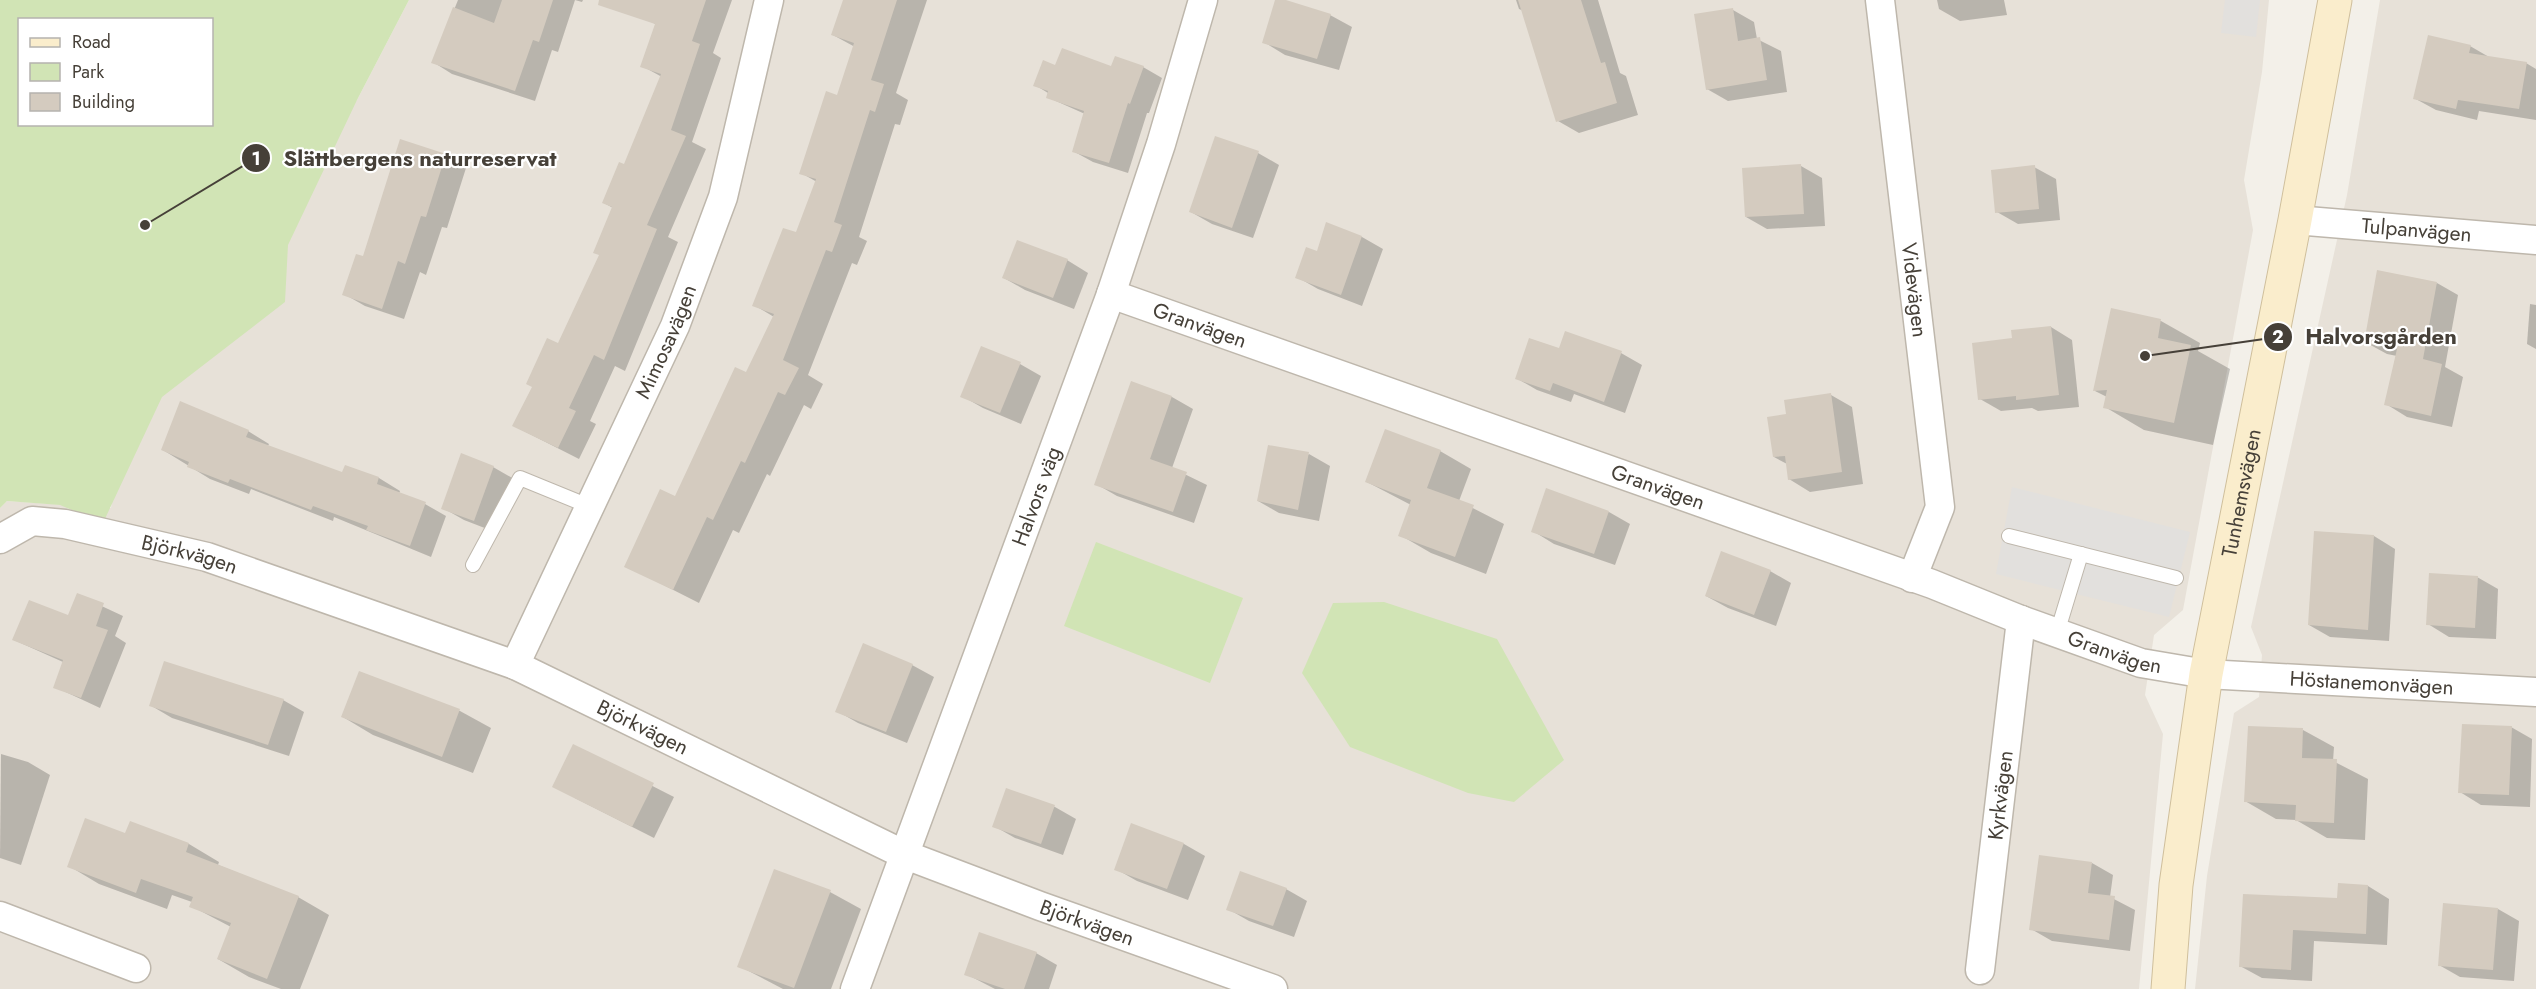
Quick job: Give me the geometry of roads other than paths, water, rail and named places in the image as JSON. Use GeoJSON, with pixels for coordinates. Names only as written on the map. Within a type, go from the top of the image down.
{"type":"FeatureCollection","features":[{"type":"Feature","properties":{"kind":"street","name":"Mimosavägen"},"geometry":{"type":"LineString","coordinates":[[515,664],[675,326],[723,196],[769,0]]}},
{"type":"Feature","properties":{"kind":"street","name":"Halvors väg"},"geometry":{"type":"LineString","coordinates":[[855,989],[1111,294],[1161,144],[1203,0]]}},
{"type":"Feature","properties":{"kind":"street","name":"Videvägen"},"geometry":{"type":"LineString","coordinates":[[1880,0],[1940,507],[1912,578]]}},
{"type":"Feature","properties":{"kind":"street","name":"Tunhemsvägen"},"geometry":{"type":"LineString","coordinates":[[2168,989],[2176,885],[2206,674],[2295,220],[2335,0]]}},
{"type":"Feature","properties":{"kind":"street","name":"Tulpanvägen"},"geometry":{"type":"LineString","coordinates":[[2295,220],[2536,240]]}},
{"type":"Feature","properties":{"kind":"street","name":"Granvägen"},"geometry":{"type":"LineString","coordinates":[[1111,294],[1912,578],[2140,663],[2206,674]]}},
{"type":"Feature","properties":{"kind":"street","name":"Björkvägen"},"geometry":{"type":"LineString","coordinates":[[0,539],[32,521],[65,524],[207,557],[515,664],[903,854],[1040,906],[1273,989]]}},
{"type":"Feature","properties":{"kind":"street","name":"Kyrkvägen"},"geometry":{"type":"LineString","coordinates":[[1980,970],[2021,620]]}},
{"type":"Feature","properties":{"kind":"street","name":"Höstanemonvägen"},"geometry":{"type":"LineString","coordinates":[[2206,674],[2536,692]]}},
{"type":"Feature","properties":{"kind":"street"},"geometry":{"type":"LineString","coordinates":[[0,916],[136,968]]}},
{"type":"Feature","properties":{"kind":"lane"},"geometry":{"type":"LineString","coordinates":[[473,566],[520,478],[591,507]]}},
{"type":"Feature","properties":{"kind":"lane"},"geometry":{"type":"LineString","coordinates":[[2009,536],[2176,578]]}},
{"type":"Feature","properties":{"kind":"lane"},"geometry":{"type":"LineString","coordinates":[[2057,633],[2081,554]]}},
{"type":"Feature","properties":{"kind":"place","name":"Slättbergens naturreservat"},"geometry":{"type":"Point","coordinates":[145,225]}},
{"type":"Feature","properties":{"kind":"place","name":"Halvorsgården"},"geometry":{"type":"Point","coordinates":[2145,356]}}]}
